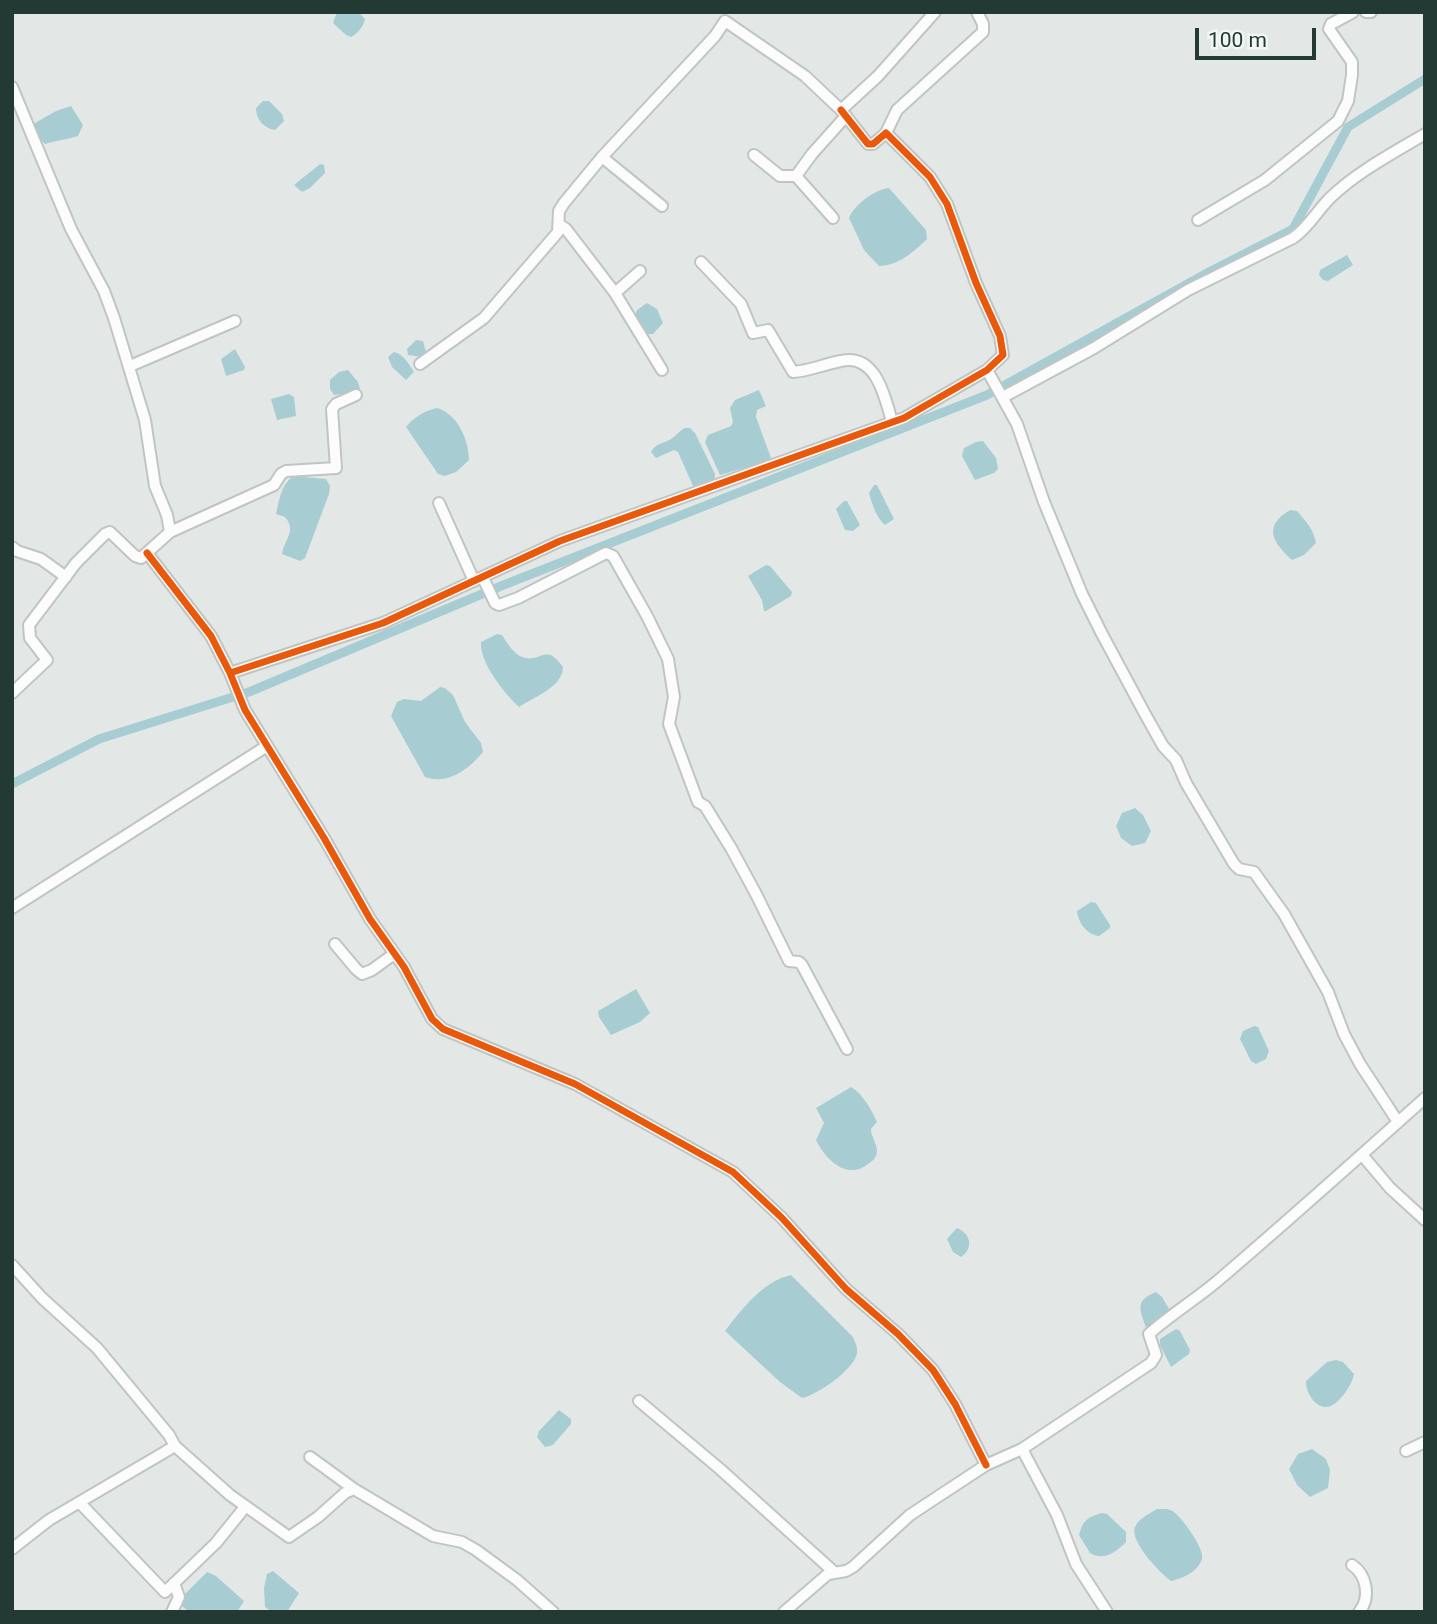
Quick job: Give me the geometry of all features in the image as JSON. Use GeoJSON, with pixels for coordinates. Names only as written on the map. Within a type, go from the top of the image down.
{"type":"FeatureCollection","features":[{"type":"Feature","properties":{"kind":"street"},"geometry":{"type":"LineString","coordinates":[[796,176],[843,113],[935,12]]}},
{"type":"Feature","properties":{"kind":"street"},"geometry":{"type":"LineString","coordinates":[[421,364],[484,318],[558,232],[559,211],[603,157],[716,36],[725,21],[805,76],[843,113],[867,144],[873,144],[886,132],[897,110],[983,32],[983,24],[977,12]]}},
{"type":"Feature","properties":{"kind":"street"},"geometry":{"type":"LineString","coordinates":[[1198,220],[1265,180],[1338,121],[1348,101],[1352,62],[1329,29],[1331,24],[1353,12]]}},
{"type":"Feature","properties":{"kind":"street"},"geometry":{"type":"LineString","coordinates":[[12,87],[71,229],[104,291],[145,420],[155,486],[167,515],[170,532]]}},
{"type":"Feature","properties":{"kind":"street"},"geometry":{"type":"LineString","coordinates":[[231,675],[484,585],[560,541],[904,418],[990,375],[1003,355],[1000,336],[976,283],[947,204],[930,177],[886,132]]}},
{"type":"Feature","properties":{"kind":"street"},"geometry":{"type":"LineString","coordinates":[[1002,395],[1094,348],[1188,290],[1293,238],[1349,183],[1425,134]]}},
{"type":"Feature","properties":{"kind":"street"},"geometry":{"type":"LineString","coordinates":[[754,155],[780,177],[796,176]]}},
{"type":"Feature","properties":{"kind":"street"},"geometry":{"type":"LineString","coordinates":[[603,157],[662,206]]}},
{"type":"Feature","properties":{"kind":"street"},"geometry":{"type":"LineString","coordinates":[[796,176],[833,218]]}},
{"type":"Feature","properties":{"kind":"street"},"geometry":{"type":"LineString","coordinates":[[560,225],[566,229],[615,293],[662,370]]}},
{"type":"Feature","properties":{"kind":"street"},"geometry":{"type":"LineString","coordinates":[[701,262],[741,304],[753,333],[768,330],[793,372],[845,360],[860,361],[870,369],[884,395],[892,422]]}},
{"type":"Feature","properties":{"kind":"street"},"geometry":{"type":"LineString","coordinates":[[615,293],[640,271]]}},
{"type":"Feature","properties":{"kind":"street"},"geometry":{"type":"LineString","coordinates":[[130,366],[235,321]]}},
{"type":"Feature","properties":{"kind":"street"},"geometry":{"type":"LineString","coordinates":[[990,375],[1017,424],[1034,477],[1082,594],[1145,715],[1163,746],[1176,760],[1186,783],[1234,864],[1239,869],[1254,872],[1269,891],[1328,992],[1344,1034],[1360,1064],[1398,1122]]}},
{"type":"Feature","properties":{"kind":"street"},"geometry":{"type":"LineString","coordinates":[[12,693],[47,660],[30,638],[29,625],[104,534],[110,532],[138,558],[170,532],[274,485],[286,471],[336,468],[332,409],[336,404],[356,395]]}},
{"type":"Feature","properties":{"kind":"street"},"geometry":{"type":"LineString","coordinates":[[439,503],[484,585],[499,605],[519,598],[606,553],[613,556],[668,659],[674,696],[669,724],[698,802],[705,806],[731,848],[789,961],[802,965],[847,1049]]}},
{"type":"Feature","properties":{"kind":"street"},"geometry":{"type":"LineString","coordinates":[[12,547],[41,559],[66,577]]}},
{"type":"Feature","properties":{"kind":"street"},"geometry":{"type":"LineString","coordinates":[[147,552],[205,627],[231,675],[244,710],[324,838],[370,919],[409,976],[432,1019],[443,1029],[575,1084],[733,1172],[782,1218],[846,1289],[898,1334],[933,1370],[955,1404],[986,1465]]}},
{"type":"Feature","properties":{"kind":"street"},"geometry":{"type":"LineString","coordinates":[[12,908],[267,746]]}},
{"type":"Feature","properties":{"kind":"street"},"geometry":{"type":"LineString","coordinates":[[335,944],[362,974],[394,954]]}},
{"type":"Feature","properties":{"kind":"street"},"geometry":{"type":"LineString","coordinates":[[784,1612],[828,1574],[853,1567],[910,1515],[986,1465],[1022,1449],[1129,1375],[1151,1363],[1156,1355],[1149,1334],[1194,1302],[1363,1156],[1425,1098]]}},
{"type":"Feature","properties":{"kind":"street"},"geometry":{"type":"LineString","coordinates":[[1363,1156],[1391,1188],[1425,1220]]}},
{"type":"Feature","properties":{"kind":"street"},"geometry":{"type":"LineString","coordinates":[[12,1265],[97,1348],[169,1435],[175,1446],[245,1507],[289,1537],[318,1517],[345,1493],[354,1489]]}},
{"type":"Feature","properties":{"kind":"street"},"geometry":{"type":"LineString","coordinates":[[639,1401],[720,1469],[834,1572]]}},
{"type":"Feature","properties":{"kind":"street"},"geometry":{"type":"LineString","coordinates":[[1406,1451],[1425,1442]]}},
{"type":"Feature","properties":{"kind":"street"},"geometry":{"type":"LineString","coordinates":[[12,1549],[50,1520],[175,1446]]}},
{"type":"Feature","properties":{"kind":"street"},"geometry":{"type":"LineString","coordinates":[[1022,1449],[1056,1516],[1076,1564],[1107,1612]]}},
{"type":"Feature","properties":{"kind":"street"},"geometry":{"type":"LineString","coordinates":[[310,1457],[354,1489],[433,1536],[462,1542],[476,1550],[517,1580],[553,1612]]}},
{"type":"Feature","properties":{"kind":"street"},"geometry":{"type":"LineString","coordinates":[[80,1503],[165,1592],[216,1543],[245,1507]]}},
{"type":"Feature","properties":{"kind":"street"},"geometry":{"type":"LineString","coordinates":[[1352,1565],[1361,1572],[1366,1592],[1366,1603],[1359,1612]]}},
{"type":"Feature","properties":{"kind":"street"},"geometry":{"type":"LineString","coordinates":[[172,1612],[179,1597],[174,1583]]}},
{"type":"Feature","properties":{"kind":"water"},"geometry":{"type":"Polygon","coordinates":[[[337,12],[358,12],[365,19],[360,30],[351,37],[346,35],[333,23],[337,12]]]}},
{"type":"Feature","properties":{"kind":"water"},"geometry":{"type":"Polygon","coordinates":[[[263,101],[269,101],[282,114],[284,121],[275,130],[264,125],[257,116],[256,108],[263,101]]]}},
{"type":"Feature","properties":{"kind":"water"},"geometry":{"type":"Polygon","coordinates":[[[71,106],[83,125],[78,136],[45,144],[34,130],[35,123],[71,106]]]}},
{"type":"Feature","properties":{"kind":"water"},"geometry":{"type":"Polygon","coordinates":[[[320,164],[324,165],[325,173],[310,188],[302,192],[294,185],[320,164]]]}},
{"type":"Feature","properties":{"kind":"water"},"geometry":{"type":"Polygon","coordinates":[[[889,188],[926,230],[927,239],[899,261],[879,266],[864,250],[849,218],[866,198],[889,188]]]}},
{"type":"Feature","properties":{"kind":"water"},"geometry":{"type":"Polygon","coordinates":[[[1347,255],[1353,265],[1328,281],[1323,280],[1319,275],[1320,270],[1347,255]]]}},
{"type":"Feature","properties":{"kind":"water"},"geometry":{"type":"Polygon","coordinates":[[[647,303],[657,309],[663,323],[653,334],[646,334],[635,315],[637,310],[647,303]]]}},
{"type":"Feature","properties":{"kind":"water"},"geometry":{"type":"Polygon","coordinates":[[[416,340],[423,341],[426,352],[422,357],[408,355],[407,349],[416,340]]]}},
{"type":"Feature","properties":{"kind":"water"},"geometry":{"type":"Polygon","coordinates":[[[235,349],[245,367],[244,370],[226,376],[221,359],[235,349]]]}},
{"type":"Feature","properties":{"kind":"water"},"geometry":{"type":"Polygon","coordinates":[[[394,352],[403,357],[414,372],[406,380],[392,367],[388,357],[394,352]]]}},
{"type":"Feature","properties":{"kind":"water"},"geometry":{"type":"Polygon","coordinates":[[[348,370],[360,389],[334,395],[330,389],[330,380],[339,372],[348,370]]]}},
{"type":"Feature","properties":{"kind":"water"},"geometry":{"type":"Polygon","coordinates":[[[759,390],[766,406],[757,410],[756,417],[771,458],[720,475],[705,442],[708,435],[731,426],[733,422],[730,408],[735,400],[759,390]]]}},
{"type":"Feature","properties":{"kind":"water"},"geometry":{"type":"Polygon","coordinates":[[[289,394],[294,397],[296,416],[277,420],[271,399],[289,394]]]}},
{"type":"Feature","properties":{"kind":"water"},"geometry":{"type":"Polygon","coordinates":[[[437,408],[450,415],[461,428],[469,460],[456,472],[445,476],[438,474],[406,427],[420,415],[437,408]]]}},
{"type":"Feature","properties":{"kind":"water"},"geometry":{"type":"Polygon","coordinates":[[[685,428],[690,428],[695,433],[715,474],[714,482],[693,486],[678,452],[674,450],[656,458],[651,452],[657,445],[671,439],[685,428]]]}},
{"type":"Feature","properties":{"kind":"water"},"geometry":{"type":"Polygon","coordinates":[[[983,441],[996,458],[998,469],[975,480],[962,456],[964,448],[983,441]]]}},
{"type":"Feature","properties":{"kind":"water"},"geometry":{"type":"Polygon","coordinates":[[[293,476],[326,479],[330,486],[305,558],[300,561],[282,554],[290,527],[285,517],[276,514],[283,488],[293,476]]]}},
{"type":"Feature","properties":{"kind":"water"},"geometry":{"type":"Polygon","coordinates":[[[874,485],[877,485],[894,519],[885,525],[873,506],[869,493],[874,485]]]}},
{"type":"Feature","properties":{"kind":"water"},"geometry":{"type":"Polygon","coordinates":[[[847,501],[860,525],[853,531],[845,530],[836,509],[847,501]]]}},
{"type":"Feature","properties":{"kind":"water"},"geometry":{"type":"Polygon","coordinates":[[[1290,510],[1297,511],[1306,522],[1316,543],[1304,555],[1292,560],[1279,547],[1273,534],[1276,522],[1290,510]]]}},
{"type":"Feature","properties":{"kind":"water"},"geometry":{"type":"Polygon","coordinates":[[[766,565],[770,566],[792,592],[791,596],[764,611],[762,600],[748,576],[766,565]]]}},
{"type":"Feature","properties":{"kind":"water"},"geometry":{"type":"Polygon","coordinates":[[[497,634],[502,635],[514,652],[523,657],[533,658],[546,654],[553,656],[563,667],[562,674],[553,686],[519,707],[488,668],[481,650],[481,642],[497,634]]]}},
{"type":"Feature","properties":{"kind":"water"},"geometry":{"type":"Polygon","coordinates":[[[440,687],[453,695],[465,722],[481,743],[483,752],[471,765],[457,774],[433,779],[425,777],[391,716],[397,702],[404,699],[421,701],[440,687]]]}},
{"type":"Feature","properties":{"kind":"water"},"geometry":{"type":"Polygon","coordinates":[[[1135,808],[1143,815],[1151,831],[1145,843],[1132,846],[1121,838],[1116,826],[1122,813],[1135,808]]]}},
{"type":"Feature","properties":{"kind":"water"},"geometry":{"type":"Polygon","coordinates":[[[1091,902],[1096,903],[1110,925],[1110,928],[1099,936],[1087,931],[1077,911],[1091,902]]]}},
{"type":"Feature","properties":{"kind":"water"},"geometry":{"type":"Polygon","coordinates":[[[636,989],[650,1013],[640,1022],[611,1035],[598,1011],[636,989]]]}},
{"type":"Feature","properties":{"kind":"water"},"geometry":{"type":"Polygon","coordinates":[[[1258,1027],[1269,1051],[1266,1059],[1256,1064],[1251,1061],[1240,1039],[1243,1031],[1258,1027]]]}},
{"type":"Feature","properties":{"kind":"water"},"geometry":{"type":"Polygon","coordinates":[[[851,1087],[863,1098],[877,1122],[871,1129],[877,1148],[875,1157],[860,1169],[852,1170],[838,1166],[825,1154],[816,1140],[824,1123],[816,1108],[851,1087]]]}},
{"type":"Feature","properties":{"kind":"water"},"geometry":{"type":"Polygon","coordinates":[[[957,1228],[969,1241],[968,1250],[961,1257],[953,1252],[947,1239],[957,1228]]]}},
{"type":"Feature","properties":{"kind":"water"},"geometry":{"type":"Polygon","coordinates":[[[791,1275],[853,1337],[857,1349],[854,1360],[842,1374],[825,1387],[802,1398],[780,1382],[725,1331],[762,1290],[791,1275]]]}},
{"type":"Feature","properties":{"kind":"water"},"geometry":{"type":"Polygon","coordinates":[[[1156,1292],[1172,1314],[1150,1330],[1146,1328],[1140,1306],[1144,1299],[1156,1292]]]}},
{"type":"Feature","properties":{"kind":"water"},"geometry":{"type":"Polygon","coordinates":[[[1176,1329],[1180,1331],[1190,1350],[1189,1354],[1171,1367],[1160,1345],[1160,1339],[1176,1329]]]}},
{"type":"Feature","properties":{"kind":"water"},"geometry":{"type":"Polygon","coordinates":[[[1327,1362],[1343,1362],[1354,1374],[1353,1378],[1339,1400],[1331,1406],[1321,1406],[1310,1395],[1306,1381],[1327,1362]]]}},
{"type":"Feature","properties":{"kind":"water"},"geometry":{"type":"Polygon","coordinates":[[[559,1410],[571,1419],[571,1424],[553,1445],[545,1447],[537,1437],[539,1431],[559,1410]]]}},
{"type":"Feature","properties":{"kind":"water"},"geometry":{"type":"Polygon","coordinates":[[[1312,1449],[1326,1459],[1330,1470],[1328,1488],[1310,1497],[1297,1485],[1289,1469],[1298,1454],[1312,1449]]]}},
{"type":"Feature","properties":{"kind":"water"},"geometry":{"type":"Polygon","coordinates":[[[1157,1509],[1170,1510],[1178,1515],[1202,1554],[1200,1564],[1194,1571],[1171,1581],[1147,1556],[1134,1533],[1139,1521],[1157,1509]]]}},
{"type":"Feature","properties":{"kind":"water"},"geometry":{"type":"Polygon","coordinates":[[[1102,1513],[1107,1514],[1126,1532],[1126,1542],[1105,1556],[1090,1553],[1079,1535],[1087,1520],[1102,1513]]]}},
{"type":"Feature","properties":{"kind":"water"},"geometry":{"type":"Polygon","coordinates":[[[273,1571],[299,1593],[287,1612],[272,1612],[265,1607],[264,1588],[267,1574],[273,1571]]]}},
{"type":"Feature","properties":{"kind":"water"},"geometry":{"type":"Polygon","coordinates":[[[207,1572],[216,1576],[244,1601],[237,1612],[189,1612],[182,1606],[181,1598],[207,1572]]]}},
{"type":"Feature","properties":{"kind":"waterway"},"geometry":{"type":"LineString","coordinates":[[12,784],[99,739],[249,692],[501,586],[987,395],[1209,272],[1293,229],[1348,127],[1425,79]]}},
{"type":"Feature","properties":{"kind":"cycle path"},"geometry":{"type":"LineString","coordinates":[[147,553],[211,636],[230,673],[383,623],[560,541],[904,418],[987,370],[1003,355],[1000,336],[976,283],[947,204],[930,177],[886,133],[873,144],[868,144],[841,110]]}},
{"type":"Feature","properties":{"kind":"cycle path"},"geometry":{"type":"LineString","coordinates":[[230,673],[245,710],[370,919],[404,967],[432,1019],[443,1029],[575,1084],[733,1172],[782,1218],[846,1289],[898,1334],[933,1370],[955,1404],[986,1465]]}}]}
